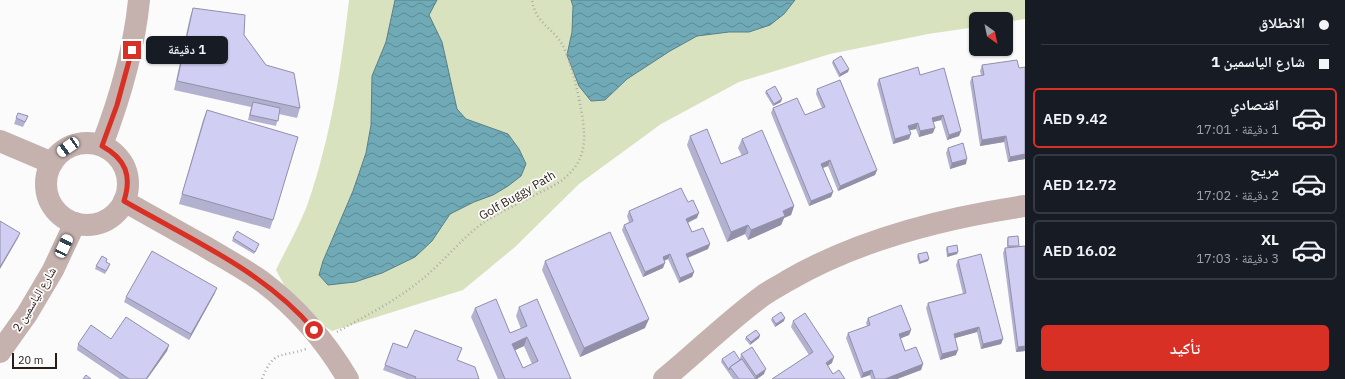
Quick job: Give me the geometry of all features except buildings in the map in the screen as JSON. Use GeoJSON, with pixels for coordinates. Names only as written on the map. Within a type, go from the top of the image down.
{"type":"FeatureCollection","features":[{"type":"Feature","properties":{"kind":"street"},"geometry":{"type":"LineString","coordinates":[[102,146],[117,105],[129,64],[137,22],[139,0]]}},
{"type":"Feature","properties":{"kind":"street"},"geometry":{"type":"LineString","coordinates":[[0,141],[52,163]]}},
{"type":"Feature","properties":{"kind":"street"},"geometry":{"type":"LineString","coordinates":[[79,143],[91,143],[102,146],[112,151],[120,159],[128,179],[128,190],[118,211],[109,219],[86,225],[75,223],[57,212],[49,199],[46,183],[47,173],[59,154],[68,147],[79,143]]}},
{"type":"Feature","properties":{"kind":"street"},"geometry":{"type":"LineString","coordinates":[[124,201],[242,268],[264,284],[305,320],[322,341],[348,379]]}},
{"type":"Feature","properties":{"kind":"street"},"geometry":{"type":"LineString","coordinates":[[664,379],[716,333],[762,296],[812,266],[867,243],[923,227],[993,211],[1025,206]]}},
{"type":"Feature","properties":{"kind":"street","name":"شارع الياسمين 2"},"geometry":{"type":"LineString","coordinates":[[0,352],[27,314],[46,282],[75,223]]}},
{"type":"Feature","properties":{"kind":"path","name":"Golf Buggy Path"},"geometry":{"type":"LineString","coordinates":[[262,379],[269,364],[275,358],[282,354],[307,349],[376,311],[408,290],[434,269],[467,236],[485,222],[557,183],[570,173],[576,165],[583,149],[584,130],[573,76],[567,54],[562,44],[540,21],[535,12],[532,0]]}},
{"type":"Feature","properties":{"kind":"green space"},"geometry":{"type":"Polygon","coordinates":[[[349,0],[1025,0],[1025,19],[1013,21],[1013,12],[969,12],[969,28],[928,34],[830,54],[739,82],[661,124],[579,184],[515,247],[463,290],[332,331],[298,311],[276,270],[305,211],[316,178],[329,128],[339,77],[349,0]]]}},
{"type":"Feature","properties":{"kind":"water"},"geometry":{"type":"Polygon","coordinates":[[[395,0],[437,0],[429,15],[442,42],[457,109],[466,119],[508,134],[519,149],[526,164],[521,176],[508,186],[493,195],[474,202],[450,214],[432,241],[415,257],[382,273],[355,282],[328,285],[319,275],[323,261],[353,191],[366,153],[371,125],[372,76],[386,42],[395,0]]]}},
{"type":"Feature","properties":{"kind":"water"},"geometry":{"type":"Polygon","coordinates":[[[571,0],[795,0],[784,14],[770,25],[749,32],[729,32],[697,36],[670,51],[627,79],[605,100],[591,101],[579,86],[567,55],[572,32],[573,6],[571,0]]]}},
{"type":"Feature","properties":{"kind":"route"},"geometry":{"type":"LineString","coordinates":[[132,50],[117,105],[102,146],[112,151],[120,159],[125,169],[128,179],[128,190],[124,201],[242,268],[285,301],[314,330]]}}]}
